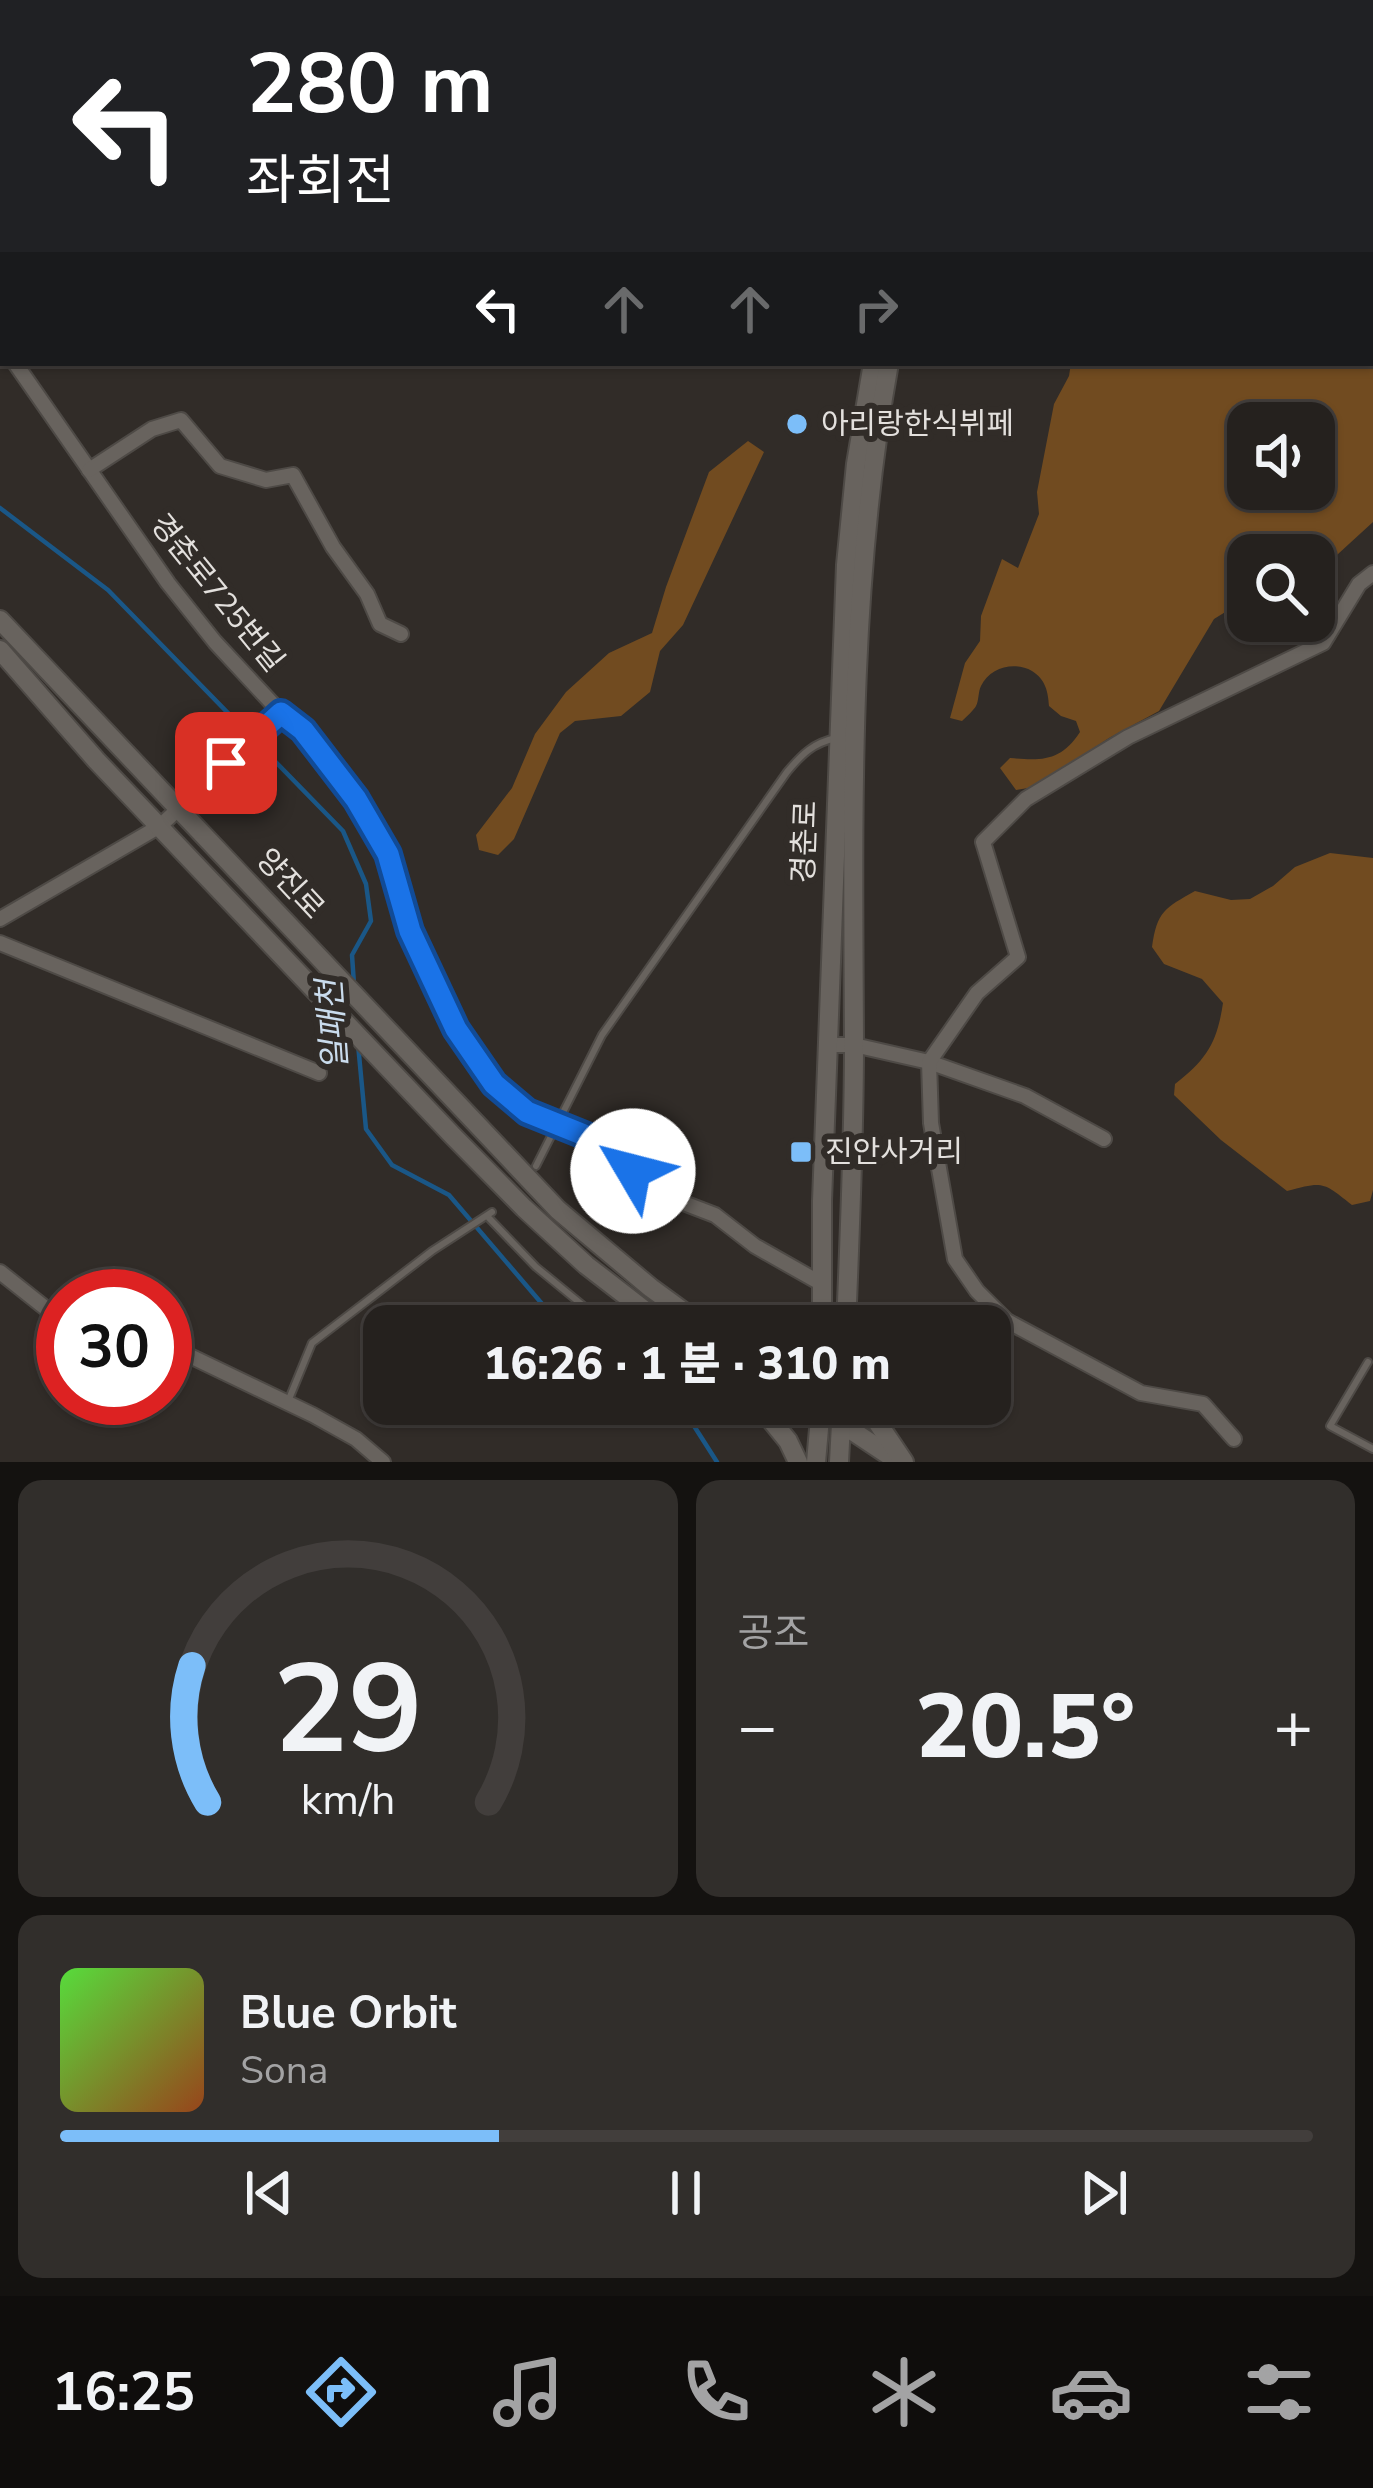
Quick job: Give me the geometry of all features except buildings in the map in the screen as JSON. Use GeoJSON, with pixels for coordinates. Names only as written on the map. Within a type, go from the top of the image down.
{"type":"FeatureCollection","features":[{"type":"Feature","properties":{"kind":"main road","name":"경춘로"},"geometry":{"type":"LineString","coordinates":[[820,1305],[848,545],[872,366]]}},
{"type":"Feature","properties":{"kind":"main road","name":"경춘로"},"geometry":{"type":"LineString","coordinates":[[847,1305],[861,577],[889,366]]}},
{"type":"Feature","properties":{"kind":"main road","name":"양진로"},"geometry":{"type":"LineString","coordinates":[[0,620],[558,1210],[674,1305]]}},
{"type":"Feature","properties":{"kind":"main road","name":"양진로"},"geometry":{"type":"LineString","coordinates":[[0,650],[96,760],[385,1066],[524,1208],[638,1305]]}},
{"type":"Feature","properties":{"kind":"main road"},"geometry":{"type":"LineString","coordinates":[[775,1425],[798,1462]]}},
{"type":"Feature","properties":{"kind":"main road"},"geometry":{"type":"LineString","coordinates":[[816,1462],[817,1425]]}},
{"type":"Feature","properties":{"kind":"main road"},"geometry":{"type":"LineString","coordinates":[[839,1462],[841,1425]]}},
{"type":"Feature","properties":{"kind":"main road"},"geometry":{"type":"LineString","coordinates":[[855,1425],[901,1462]]}},
{"type":"Feature","properties":{"kind":"main road"},"geometry":{"type":"LineString","coordinates":[[878,1425],[901,1462]]}},
{"type":"Feature","properties":{"kind":"street","name":"경춘로725번길"},"geometry":{"type":"LineString","coordinates":[[17,366],[168,583],[278,716],[303,730],[356,799],[388,854],[410,931],[456,1029],[494,1084],[527,1112],[604,1143],[668,1197],[715,1215],[755,1246],[822,1284]]}},
{"type":"Feature","properties":{"kind":"street"},"geometry":{"type":"LineString","coordinates":[[89,470],[152,429],[182,420],[220,466],[266,479],[293,475],[333,547],[367,594],[380,624],[401,634]]}},
{"type":"Feature","properties":{"kind":"street"},"geometry":{"type":"LineString","coordinates":[[1234,1439],[1203,1404],[1141,1393],[1007,1322],[976,1291],[955,1258],[932,1123],[929,1062],[977,993],[1018,957],[983,842],[1026,799],[1127,737],[1324,643],[1359,584],[1373,573]]}},
{"type":"Feature","properties":{"kind":"street"},"geometry":{"type":"LineString","coordinates":[[0,919],[160,826],[278,716]]}},
{"type":"Feature","properties":{"kind":"street"},"geometry":{"type":"LineString","coordinates":[[0,943],[319,1073]]}},
{"type":"Feature","properties":{"kind":"street"},"geometry":{"type":"LineString","coordinates":[[828,1045],[854,1045],[929,1062],[1025,1096],[1104,1139]]}},
{"type":"Feature","properties":{"kind":"street"},"geometry":{"type":"LineString","coordinates":[[0,1272],[36,1301]]}},
{"type":"Feature","properties":{"kind":"street"},"geometry":{"type":"LineString","coordinates":[[192,1357],[356,1439],[383,1462]]}},
{"type":"Feature","properties":{"kind":"lane"},"geometry":{"type":"LineString","coordinates":[[536,1166],[602,1035],[787,772],[810,748],[839,738]]}},
{"type":"Feature","properties":{"kind":"lane"},"geometry":{"type":"LineString","coordinates":[[287,1402],[312,1343],[432,1251],[490,1214],[536,1267],[582,1305]]}},
{"type":"Feature","properties":{"kind":"lane"},"geometry":{"type":"LineString","coordinates":[[1368,1362],[1330,1426],[1373,1449]]}},
{"type":"Feature","properties":{"kind":"shaded area"},"geometry":{"type":"Polygon","coordinates":[[[1071,366],[1373,366],[1373,522],[1335,557],[1335,534],[1227,534],[1227,611],[1214,619],[1159,711],[1034,787],[1016,790],[1000,768],[1010,758],[1050,757],[1066,749],[1080,732],[1076,721],[1049,706],[1040,678],[1018,666],[997,670],[985,679],[969,714],[962,721],[950,718],[965,663],[980,641],[981,616],[1002,559],[1018,568],[1039,514],[1037,492],[1054,404],[1071,366]]]}},
{"type":"Feature","properties":{"kind":"shaded area"},"geometry":{"type":"Polygon","coordinates":[[[748,441],[764,452],[683,625],[660,651],[650,692],[621,716],[575,721],[560,733],[514,839],[498,855],[479,850],[476,835],[512,788],[535,734],[566,692],[609,653],[652,633],[709,472],[748,441]]]}},
{"type":"Feature","properties":{"kind":"shaded area"},"geometry":{"type":"Polygon","coordinates":[[[1330,853],[1373,858],[1373,1190],[1370,1201],[1352,1205],[1322,1186],[1287,1191],[1221,1140],[1174,1095],[1175,1084],[1209,1049],[1223,1003],[1202,979],[1164,964],[1152,947],[1164,912],[1195,891],[1231,900],[1250,899],[1295,867],[1330,853]]]}},
{"type":"Feature","properties":{"kind":"waterway","name":"일패천"},"geometry":{"type":"LineString","coordinates":[[0,508],[108,590],[343,831],[366,884],[371,921],[352,955],[354,984]]}},
{"type":"Feature","properties":{"kind":"waterway","name":"일패천"},"geometry":{"type":"LineString","coordinates":[[358,1044],[366,1129],[392,1165],[449,1195],[543,1305]]}},
{"type":"Feature","properties":{"kind":"waterway","name":"일패천"},"geometry":{"type":"LineString","coordinates":[[693,1425],[717,1462]]}},
{"type":"Feature","properties":{"kind":"place","name":"아리랑한식뷔페"},"geometry":{"type":"Point","coordinates":[797,424]}},
{"type":"Feature","properties":{"kind":"place","name":"진안사거리"},"geometry":{"type":"Point","coordinates":[801,1152]}},
{"type":"Feature","properties":{"kind":"route"},"geometry":{"type":"LineString","coordinates":[[226,763],[281,713],[303,730],[356,799],[388,854],[410,931],[456,1029],[494,1084],[527,1112],[604,1143],[633,1171]]}}]}
